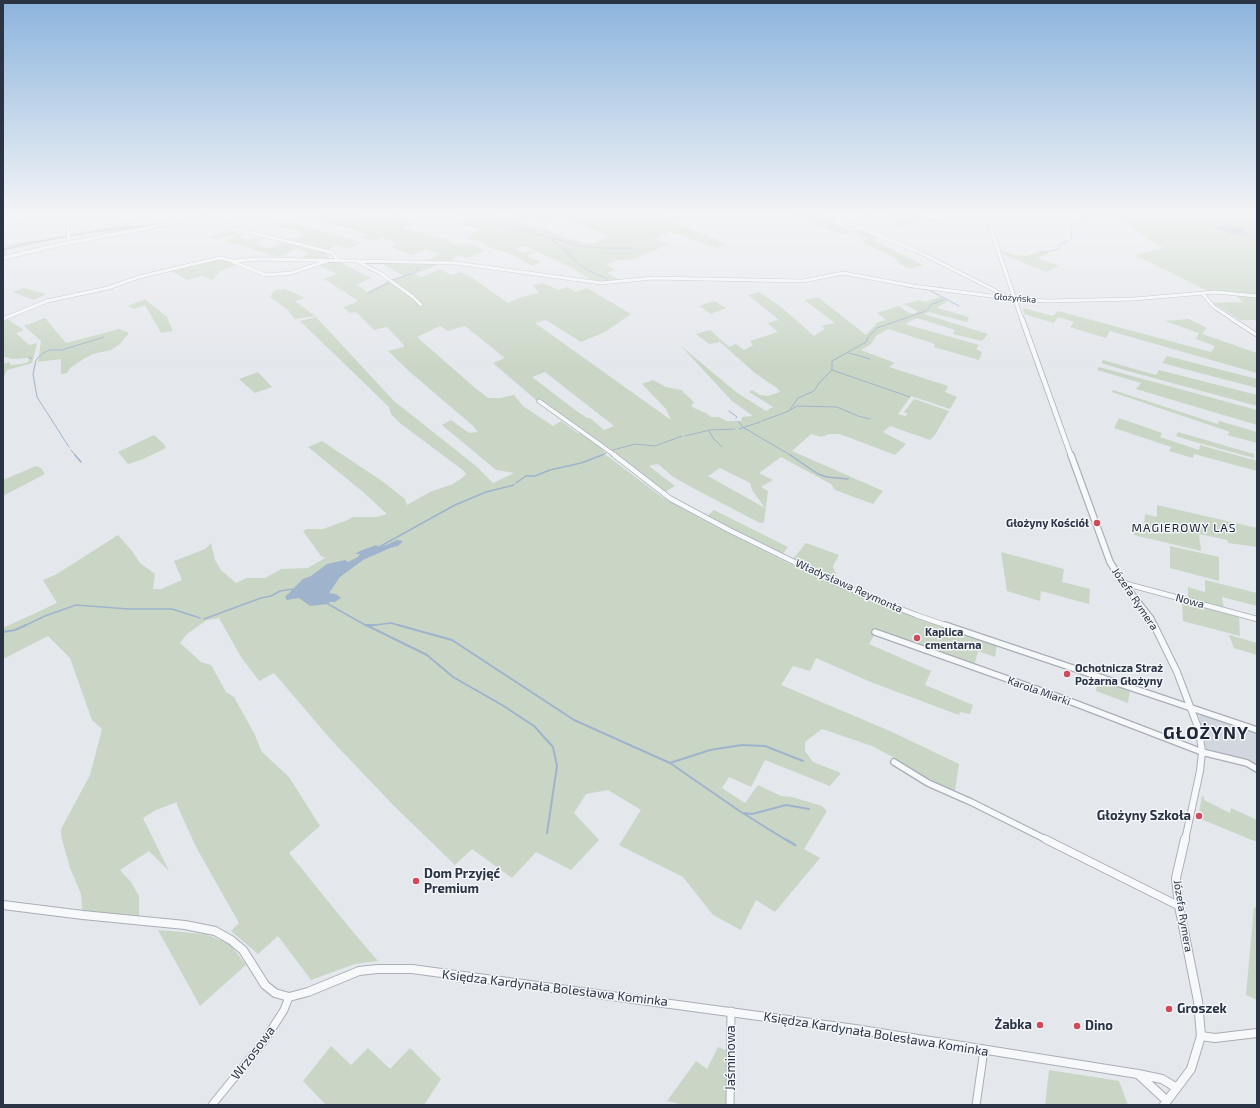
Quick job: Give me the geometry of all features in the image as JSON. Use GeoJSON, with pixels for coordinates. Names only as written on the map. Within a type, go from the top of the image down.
{"type":"FeatureCollection","features":[{"type":"Feature","properties":{"kind":"street","name":"Głożyńska"},"geometry":{"type":"LineString","coordinates":[[3,319],[47,301],[108,288],[163,270],[190,264]]}},
{"type":"Feature","properties":{"kind":"street"},"geometry":{"type":"LineString","coordinates":[[237,264],[266,275],[290,273],[319,264]]}},
{"type":"Feature","properties":{"kind":"street"},"geometry":{"type":"LineString","coordinates":[[363,264],[380,273],[413,297],[421,305]]}},
{"type":"Feature","properties":{"kind":"street","name":"Głożyńska"},"geometry":{"type":"LineString","coordinates":[[461,264],[601,283],[653,278],[802,281],[843,273],[913,286],[1016,299],[1094,300],[1215,292],[1257,296]]}},
{"type":"Feature","properties":{"kind":"street"},"geometry":{"type":"LineString","coordinates":[[941,264],[1007,298]]}},
{"type":"Feature","properties":{"kind":"street","name":"Józefa Rymera"},"geometry":{"type":"LineString","coordinates":[[1003,264],[1107,553],[1123,583],[1150,619],[1177,672],[1199,730],[1202,752],[1199,779],[1176,878],[1179,906],[1198,1001],[1201,1036],[1191,1069],[1165,1103]]}},
{"type":"Feature","properties":{"kind":"street"},"geometry":{"type":"LineString","coordinates":[[1203,293],[1214,307],[1257,335]]}},
{"type":"Feature","properties":{"kind":"street","name":"Władysława Reymonta"},"geometry":{"type":"LineString","coordinates":[[539,401],[629,465],[671,499],[729,530],[843,586],[916,615],[1257,730]]}},
{"type":"Feature","properties":{"kind":"street","name":"Nowa"},"geometry":{"type":"LineString","coordinates":[[1123,583],[1257,619]]}},
{"type":"Feature","properties":{"kind":"street","name":"Karola Miarki"},"geometry":{"type":"LineString","coordinates":[[875,632],[1064,699],[1202,752],[1247,763],[1257,769]]}},
{"type":"Feature","properties":{"kind":"street"},"geometry":{"type":"LineString","coordinates":[[894,762],[928,783],[971,802],[1179,906]]}},
{"type":"Feature","properties":{"kind":"street"},"geometry":{"type":"LineString","coordinates":[[3,905],[185,925],[215,931],[231,940],[243,950],[265,985],[276,993],[289,997]]}},
{"type":"Feature","properties":{"kind":"street","name":"Księdza Kardynała Bolesława Kominka"},"geometry":{"type":"LineString","coordinates":[[289,997],[308,992],[359,971],[394,968],[731,1011],[1138,1074],[1162,1079],[1177,1088]]}},
{"type":"Feature","properties":{"kind":"street","name":"Wrzosowa"},"geometry":{"type":"LineString","coordinates":[[212,1105],[264,1041],[284,1010],[289,997]]}},
{"type":"Feature","properties":{"kind":"street","name":"Jaśminowa"},"geometry":{"type":"LineString","coordinates":[[730,1105],[731,1011]]}},
{"type":"Feature","properties":{"kind":"street"},"geometry":{"type":"LineString","coordinates":[[1201,1036],[1215,1038],[1256,1034]]}},
{"type":"Feature","properties":{"kind":"street"},"geometry":{"type":"LineString","coordinates":[[976,1105],[984,1050]]}},
{"type":"Feature","properties":{"kind":"street"},"geometry":{"type":"LineString","coordinates":[[1138,1074],[1165,1103]]}},
{"type":"Feature","properties":{"kind":"shaded area"},"geometry":{"type":"Polygon","coordinates":[[[1198,711],[1257,732],[1257,773],[1241,764],[1207,754],[1198,711]]]}},
{"type":"Feature","properties":{"kind":"green space"},"geometry":{"type":"Polygon","coordinates":[[[198,264],[237,265],[220,271],[213,280],[202,276],[188,280],[169,270],[198,264]]]}},
{"type":"Feature","properties":{"kind":"green space"},"geometry":{"type":"Polygon","coordinates":[[[343,264],[371,278],[357,285],[367,292],[386,282],[403,276],[383,264],[440,264],[415,274],[421,277],[440,269],[451,275],[461,272],[471,277],[508,303],[519,298],[539,293],[533,285],[543,283],[559,290],[567,287],[576,292],[587,288],[631,314],[605,332],[581,342],[546,320],[535,323],[671,420],[666,409],[642,384],[653,380],[666,387],[681,390],[694,402],[691,406],[711,417],[719,417],[727,421],[741,421],[742,417],[753,416],[732,401],[680,345],[736,392],[766,411],[773,407],[749,392],[752,390],[760,395],[768,396],[780,392],[778,389],[755,373],[720,342],[709,344],[696,334],[710,330],[729,347],[736,344],[744,350],[753,345],[750,341],[778,332],[767,323],[779,320],[748,295],[759,292],[780,306],[814,336],[825,329],[821,326],[835,323],[804,300],[818,297],[866,335],[878,322],[886,320],[877,313],[899,306],[909,313],[915,314],[917,311],[904,304],[919,300],[925,302],[940,297],[948,301],[937,308],[969,317],[967,322],[929,312],[924,314],[988,334],[982,341],[953,334],[955,330],[917,318],[905,324],[979,345],[976,349],[982,352],[979,360],[934,347],[935,344],[888,329],[876,336],[871,344],[861,350],[895,363],[889,367],[948,386],[945,392],[957,397],[950,409],[911,396],[898,414],[905,416],[908,414],[904,412],[914,399],[949,411],[935,435],[930,440],[890,426],[883,432],[906,444],[895,455],[840,434],[829,434],[821,437],[811,434],[792,451],[883,491],[873,504],[835,490],[831,484],[781,457],[759,473],[773,480],[761,487],[768,491],[764,522],[760,523],[689,486],[672,476],[658,464],[649,466],[675,486],[665,492],[628,463],[607,450],[610,446],[604,451],[606,455],[662,497],[703,520],[794,566],[803,568],[848,590],[997,643],[995,657],[978,651],[974,666],[875,634],[869,644],[931,671],[925,685],[973,705],[970,714],[960,712],[959,715],[873,683],[816,658],[810,671],[793,666],[781,685],[890,731],[959,764],[955,791],[925,779],[893,757],[872,746],[822,729],[805,742],[805,751],[813,762],[841,773],[830,786],[765,760],[751,787],[729,777],[722,788],[745,803],[758,785],[781,796],[792,797],[822,806],[827,811],[804,849],[820,858],[775,912],[756,900],[741,930],[713,915],[683,877],[619,845],[641,810],[608,790],[586,794],[574,813],[599,840],[571,870],[536,852],[512,878],[472,849],[455,865],[394,806],[333,742],[274,673],[259,681],[241,657],[219,618],[207,620],[187,634],[180,643],[201,662],[211,665],[226,692],[234,697],[254,733],[262,752],[289,777],[320,826],[289,853],[378,961],[355,964],[311,980],[278,936],[258,954],[231,931],[239,923],[196,847],[177,802],[156,810],[143,818],[169,871],[149,851],[120,870],[131,882],[139,896],[139,920],[83,915],[81,894],[70,868],[61,836],[61,829],[90,775],[102,729],[92,720],[70,658],[48,636],[3,659],[3,628],[57,603],[43,580],[57,574],[118,535],[140,563],[155,574],[153,589],[161,589],[182,580],[174,561],[205,549],[211,543],[215,560],[221,570],[236,583],[247,578],[265,578],[281,569],[308,568],[325,558],[321,556],[303,531],[307,529],[323,529],[348,520],[352,517],[376,517],[387,514],[363,492],[308,447],[322,441],[382,481],[405,499],[407,505],[430,492],[453,484],[462,478],[466,474],[464,471],[401,424],[391,414],[389,407],[300,321],[316,317],[394,401],[476,466],[493,483],[514,473],[496,470],[442,425],[451,420],[469,433],[478,432],[388,351],[403,347],[404,345],[387,327],[374,330],[356,312],[350,313],[343,307],[355,303],[357,300],[324,279],[337,274],[319,265],[343,264]],[[440,326],[417,337],[488,398],[500,398],[514,395],[523,406],[553,426],[561,421],[579,434],[581,431],[542,401],[536,400],[493,363],[505,358],[465,326],[448,331],[440,326]],[[545,372],[532,377],[574,409],[587,418],[590,418],[604,430],[614,426],[545,372]],[[720,468],[708,476],[765,508],[752,490],[750,483],[720,468]]]}},
{"type":"Feature","properties":{"kind":"green space"},"geometry":{"type":"Polygon","coordinates":[[[528,264],[537,264],[532,266],[528,264]]]}},
{"type":"Feature","properties":{"kind":"green space"},"geometry":{"type":"Polygon","coordinates":[[[563,264],[607,264],[615,270],[607,273],[620,280],[610,282],[594,281],[563,264]]]}},
{"type":"Feature","properties":{"kind":"green space"},"geometry":{"type":"Polygon","coordinates":[[[900,264],[920,264],[923,265],[910,269],[900,264]]]}},
{"type":"Feature","properties":{"kind":"green space"},"geometry":{"type":"Polygon","coordinates":[[[1026,264],[1053,264],[1060,266],[1046,272],[1026,264]]]}},
{"type":"Feature","properties":{"kind":"green space"},"geometry":{"type":"Polygon","coordinates":[[[1152,264],[1257,264],[1257,295],[1208,291],[1152,264]]]}},
{"type":"Feature","properties":{"kind":"green space"},"geometry":{"type":"Polygon","coordinates":[[[24,288],[46,294],[34,300],[13,292],[24,288]]]}},
{"type":"Feature","properties":{"kind":"green space"},"geometry":{"type":"Polygon","coordinates":[[[285,289],[305,298],[295,301],[315,316],[295,319],[287,309],[270,297],[275,290],[285,289]]]}},
{"type":"Feature","properties":{"kind":"green space"},"geometry":{"type":"Polygon","coordinates":[[[1235,295],[1257,297],[1257,320],[1240,320],[1213,303],[1243,302],[1235,295]]]}},
{"type":"Feature","properties":{"kind":"green space"},"geometry":{"type":"Polygon","coordinates":[[[145,299],[167,317],[173,331],[161,333],[145,305],[135,309],[128,306],[145,299]]]}},
{"type":"Feature","properties":{"kind":"green space"},"geometry":{"type":"Polygon","coordinates":[[[714,301],[726,308],[711,314],[699,306],[714,301]]]}},
{"type":"Feature","properties":{"kind":"green space"},"geometry":{"type":"Polygon","coordinates":[[[1023,308],[1053,316],[1058,311],[1211,352],[1215,346],[1196,339],[1199,333],[1165,321],[1189,319],[1207,328],[1202,334],[1257,353],[1257,373],[1110,331],[1106,338],[1070,327],[1074,322],[1058,317],[1054,323],[1024,314],[1023,308]]]}},
{"type":"Feature","properties":{"kind":"green space"},"geometry":{"type":"Polygon","coordinates":[[[45,318],[66,343],[119,329],[129,333],[120,344],[111,350],[93,354],[70,368],[67,373],[61,374],[61,359],[38,362],[41,341],[24,326],[45,318]]]}},
{"type":"Feature","properties":{"kind":"green space"},"geometry":{"type":"Polygon","coordinates":[[[7,319],[24,330],[16,333],[29,345],[37,344],[32,363],[7,370],[3,379],[3,364],[10,362],[10,365],[22,364],[28,362],[29,358],[12,359],[3,356],[3,320],[7,319]]]}},
{"type":"Feature","properties":{"kind":"green space"},"geometry":{"type":"Polygon","coordinates":[[[1167,356],[1257,379],[1257,388],[1162,363],[1167,356]]]}},
{"type":"Feature","properties":{"kind":"green space"},"geometry":{"type":"Polygon","coordinates":[[[1103,360],[1156,375],[1159,370],[1257,395],[1257,406],[1101,363],[1103,360]]]}},
{"type":"Feature","properties":{"kind":"green space"},"geometry":{"type":"Polygon","coordinates":[[[1099,367],[1257,410],[1257,425],[1136,389],[1141,383],[1097,370],[1099,367]]]}},
{"type":"Feature","properties":{"kind":"green space"},"geometry":{"type":"Polygon","coordinates":[[[258,372],[272,387],[255,393],[239,379],[258,372]]]}},
{"type":"Feature","properties":{"kind":"green space"},"geometry":{"type":"Polygon","coordinates":[[[1113,390],[1218,424],[1219,421],[1257,432],[1257,443],[1227,435],[1230,432],[1112,392],[1113,390]]]}},
{"type":"Feature","properties":{"kind":"green space"},"geometry":{"type":"Polygon","coordinates":[[[1119,418],[1162,433],[1160,437],[1199,450],[1200,445],[1257,461],[1257,471],[1194,454],[1193,458],[1169,451],[1171,447],[1114,428],[1119,418]]]}},
{"type":"Feature","properties":{"kind":"green space"},"geometry":{"type":"Polygon","coordinates":[[[1178,432],[1254,454],[1254,458],[1176,436],[1178,432]]]}},
{"type":"Feature","properties":{"kind":"green space"},"geometry":{"type":"Polygon","coordinates":[[[154,435],[166,448],[141,460],[128,464],[118,452],[154,435]]]}},
{"type":"Feature","properties":{"kind":"green space"},"geometry":{"type":"Polygon","coordinates":[[[36,466],[41,468],[45,474],[3,496],[3,480],[36,466]]]}},
{"type":"Feature","properties":{"kind":"green space"},"geometry":{"type":"Polygon","coordinates":[[[1157,505],[1257,528],[1257,547],[1228,543],[1227,540],[1199,534],[1201,551],[1134,535],[1132,523],[1144,526],[1145,514],[1157,517],[1157,505]]]}},
{"type":"Feature","properties":{"kind":"green space"},"geometry":{"type":"Polygon","coordinates":[[[714,510],[788,547],[782,555],[706,517],[714,510]]]}},
{"type":"Feature","properties":{"kind":"green space"},"geometry":{"type":"Polygon","coordinates":[[[806,543],[839,555],[833,566],[838,580],[793,559],[806,543]]]}},
{"type":"Feature","properties":{"kind":"green space"},"geometry":{"type":"Polygon","coordinates":[[[1170,546],[1219,557],[1219,581],[1170,568],[1170,546]]]}},
{"type":"Feature","properties":{"kind":"green space"},"geometry":{"type":"Polygon","coordinates":[[[1001,552],[1064,569],[1062,582],[1090,589],[1089,604],[1041,591],[1040,601],[1007,591],[1001,552]]]}},
{"type":"Feature","properties":{"kind":"green space"},"geometry":{"type":"Polygon","coordinates":[[[1205,580],[1257,593],[1257,606],[1222,597],[1224,609],[1188,600],[1188,587],[1205,592],[1205,580]]]}},
{"type":"Feature","properties":{"kind":"green space"},"geometry":{"type":"Polygon","coordinates":[[[1182,601],[1239,617],[1240,636],[1183,621],[1182,601]]]}},
{"type":"Feature","properties":{"kind":"green space"},"geometry":{"type":"Polygon","coordinates":[[[1229,635],[1257,643],[1257,655],[1234,648],[1229,635]]]}},
{"type":"Feature","properties":{"kind":"green space"},"geometry":{"type":"Polygon","coordinates":[[[1097,680],[1130,690],[1128,703],[1096,691],[1097,680]]]}},
{"type":"Feature","properties":{"kind":"green space"},"geometry":{"type":"Polygon","coordinates":[[[1202,796],[1204,797],[1204,800],[1230,813],[1231,808],[1257,820],[1257,842],[1198,818],[1202,796]]]}},
{"type":"Feature","properties":{"kind":"green space"},"geometry":{"type":"Polygon","coordinates":[[[1254,907],[1257,908],[1257,1000],[1246,995],[1254,907]]]}},
{"type":"Feature","properties":{"kind":"green space"},"geometry":{"type":"Polygon","coordinates":[[[158,930],[205,934],[230,944],[246,965],[200,1006],[158,930]]]}},
{"type":"Feature","properties":{"kind":"green space"},"geometry":{"type":"Polygon","coordinates":[[[331,1046],[351,1065],[368,1048],[390,1069],[410,1048],[441,1079],[424,1105],[326,1105],[303,1081],[331,1046]]]}},
{"type":"Feature","properties":{"kind":"green space"},"geometry":{"type":"Polygon","coordinates":[[[718,1047],[726,1050],[726,1105],[684,1105],[667,1101],[696,1061],[707,1069],[718,1047]]]}},
{"type":"Feature","properties":{"kind":"green space"},"geometry":{"type":"Polygon","coordinates":[[[1049,1070],[1119,1081],[1128,1105],[1045,1105],[1049,1070]]]}},
{"type":"Feature","properties":{"kind":"water"},"geometry":{"type":"Polygon","coordinates":[[[397,540],[403,541],[398,546],[363,560],[340,577],[329,593],[336,594],[341,598],[335,602],[310,606],[299,598],[287,600],[285,597],[303,579],[311,576],[327,564],[345,560],[348,562],[358,557],[360,554],[355,554],[360,551],[376,545],[379,547],[386,545],[397,540]]]}},
{"type":"Feature","properties":{"kind":"waterway"},"geometry":{"type":"LineString","coordinates":[[578,264],[593,273],[606,278],[608,282]]}},
{"type":"Feature","properties":{"kind":"waterway"},"geometry":{"type":"LineString","coordinates":[[392,280],[414,273],[420,267]]}},
{"type":"Feature","properties":{"kind":"waterway"},"geometry":{"type":"LineString","coordinates":[[369,293],[390,282]]}},
{"type":"Feature","properties":{"kind":"waterway"},"geometry":{"type":"LineString","coordinates":[[905,286],[914,288]]}},
{"type":"Feature","properties":{"kind":"waterway"},"geometry":{"type":"LineString","coordinates":[[919,288],[927,290]]}},
{"type":"Feature","properties":{"kind":"waterway"},"geometry":{"type":"LineString","coordinates":[[929,290],[959,306]]}},
{"type":"Feature","properties":{"kind":"waterway"},"geometry":{"type":"LineString","coordinates":[[927,310],[932,304],[943,300]]}},
{"type":"Feature","properties":{"kind":"waterway"},"geometry":{"type":"LineString","coordinates":[[869,336],[877,328],[926,311]]}},
{"type":"Feature","properties":{"kind":"waterway"},"geometry":{"type":"LineString","coordinates":[[69,447],[37,397],[33,374],[36,360],[43,353],[50,350],[62,350],[104,337]]}},
{"type":"Feature","properties":{"kind":"waterway"},"geometry":{"type":"LineString","coordinates":[[832,370],[832,361],[866,342],[868,337]]}},
{"type":"Feature","properties":{"kind":"waterway"},"geometry":{"type":"LineString","coordinates":[[849,353],[870,359]]}},
{"type":"Feature","properties":{"kind":"waterway"},"geometry":{"type":"LineString","coordinates":[[762,421],[789,411],[798,398],[814,391],[819,383],[832,370]]}},
{"type":"Feature","properties":{"kind":"waterway"},"geometry":{"type":"LineString","coordinates":[[832,370],[910,397]]}},
{"type":"Feature","properties":{"kind":"waterway"},"geometry":{"type":"LineString","coordinates":[[790,410],[797,406],[837,407],[858,416],[870,419]]}},
{"type":"Feature","properties":{"kind":"waterway"},"geometry":{"type":"LineString","coordinates":[[729,411],[737,417],[736,418]]}},
{"type":"Feature","properties":{"kind":"waterway"},"geometry":{"type":"LineString","coordinates":[[738,421],[744,427]]}},
{"type":"Feature","properties":{"kind":"waterway"},"geometry":{"type":"LineString","coordinates":[[744,427],[760,422]]}},
{"type":"Feature","properties":{"kind":"waterway"},"geometry":{"type":"LineString","coordinates":[[739,429],[744,427]]}},
{"type":"Feature","properties":{"kind":"waterway"},"geometry":{"type":"LineString","coordinates":[[744,427],[792,456]]}},
{"type":"Feature","properties":{"kind":"waterway"},"geometry":{"type":"LineString","coordinates":[[685,436],[710,430],[735,429]]}},
{"type":"Feature","properties":{"kind":"waterway"},"geometry":{"type":"LineString","coordinates":[[709,431],[713,438],[722,447]]}},
{"type":"Feature","properties":{"kind":"waterway"},"geometry":{"type":"LineString","coordinates":[[613,450],[635,444],[655,446],[682,436]]}},
{"type":"Feature","properties":{"kind":"waterway"},"geometry":{"type":"LineString","coordinates":[[71,450],[76,456]]}},
{"type":"Feature","properties":{"kind":"waterway"},"geometry":{"type":"LineString","coordinates":[[602,455],[606,453]]}},
{"type":"Feature","properties":{"kind":"waterway"},"geometry":{"type":"LineString","coordinates":[[75,455],[81,462]]}},
{"type":"Feature","properties":{"kind":"waterway"},"geometry":{"type":"LineString","coordinates":[[516,483],[526,476],[535,476],[550,470],[581,463],[602,455]]}},
{"type":"Feature","properties":{"kind":"waterway"},"geometry":{"type":"LineString","coordinates":[[790,455],[818,474],[827,477],[848,479]]}},
{"type":"Feature","properties":{"kind":"waterway"},"geometry":{"type":"LineString","coordinates":[[379,547],[455,505],[486,492],[514,485]]}},
{"type":"Feature","properties":{"kind":"waterway"},"geometry":{"type":"LineString","coordinates":[[204,619],[261,598],[271,596],[280,591],[293,589]]}},
{"type":"Feature","properties":{"kind":"waterway"},"geometry":{"type":"LineString","coordinates":[[328,604],[365,625]]}},
{"type":"Feature","properties":{"kind":"waterway"},"geometry":{"type":"LineString","coordinates":[[24,626],[45,616],[76,605],[129,609],[172,609],[200,618]]}},
{"type":"Feature","properties":{"kind":"waterway"},"geometry":{"type":"LineString","coordinates":[[376,625],[391,623],[401,626]]}},
{"type":"Feature","properties":{"kind":"waterway"},"geometry":{"type":"LineString","coordinates":[[3,632],[15,630],[26,625]]}},
{"type":"Feature","properties":{"kind":"waterway"},"geometry":{"type":"LineString","coordinates":[[365,625],[376,625]]}},
{"type":"Feature","properties":{"kind":"waterway"},"geometry":{"type":"LineString","coordinates":[[376,625],[368,626],[427,655],[453,677],[502,705],[534,726],[553,747],[557,766],[547,833]]}},
{"type":"Feature","properties":{"kind":"waterway"},"geometry":{"type":"LineString","coordinates":[[398,625],[452,640],[574,720],[670,763]]}},
{"type":"Feature","properties":{"kind":"waterway"},"geometry":{"type":"LineString","coordinates":[[670,763],[710,750],[742,745],[765,746],[803,761]]}},
{"type":"Feature","properties":{"kind":"waterway"},"geometry":{"type":"LineString","coordinates":[[670,763],[738,810],[786,840]]}},
{"type":"Feature","properties":{"kind":"waterway"},"geometry":{"type":"LineString","coordinates":[[745,813],[752,814],[786,805],[809,809]]}},
{"type":"Feature","properties":{"kind":"waterway"},"geometry":{"type":"LineString","coordinates":[[785,839],[795,845]]}},
{"type":"Feature","properties":{"kind":"place","name":"Głożyny Kościół"},"geometry":{"type":"Point","coordinates":[1097,523]}},
{"type":"Feature","properties":{"kind":"place","name":"Kaplica cmentarna"},"geometry":{"type":"Point","coordinates":[917,638]}},
{"type":"Feature","properties":{"kind":"place","name":"Ochotnicza Straż Pożarna Głożyny"},"geometry":{"type":"Point","coordinates":[1067,674]}},
{"type":"Feature","properties":{"kind":"place","name":"Głożyny Szkoła"},"geometry":{"type":"Point","coordinates":[1199,816]}},
{"type":"Feature","properties":{"kind":"place","name":"Dom Przyjęć Premium"},"geometry":{"type":"Point","coordinates":[416,881]}},
{"type":"Feature","properties":{"kind":"place","name":"Groszek"},"geometry":{"type":"Point","coordinates":[1169,1009]}},
{"type":"Feature","properties":{"kind":"place","name":"Żabka"},"geometry":{"type":"Point","coordinates":[1040,1025]}},
{"type":"Feature","properties":{"kind":"place","name":"Dino"},"geometry":{"type":"Point","coordinates":[1077,1026]}},
{"type":"Feature","properties":{"kind":"district","name":"MAGIEROWY LAS"},"geometry":{"type":"Point","coordinates":[1184,528]}},
{"type":"Feature","properties":{"kind":"district","name":"GŁOŻYNY"},"geometry":{"type":"Point","coordinates":[1206,733]}}]}
